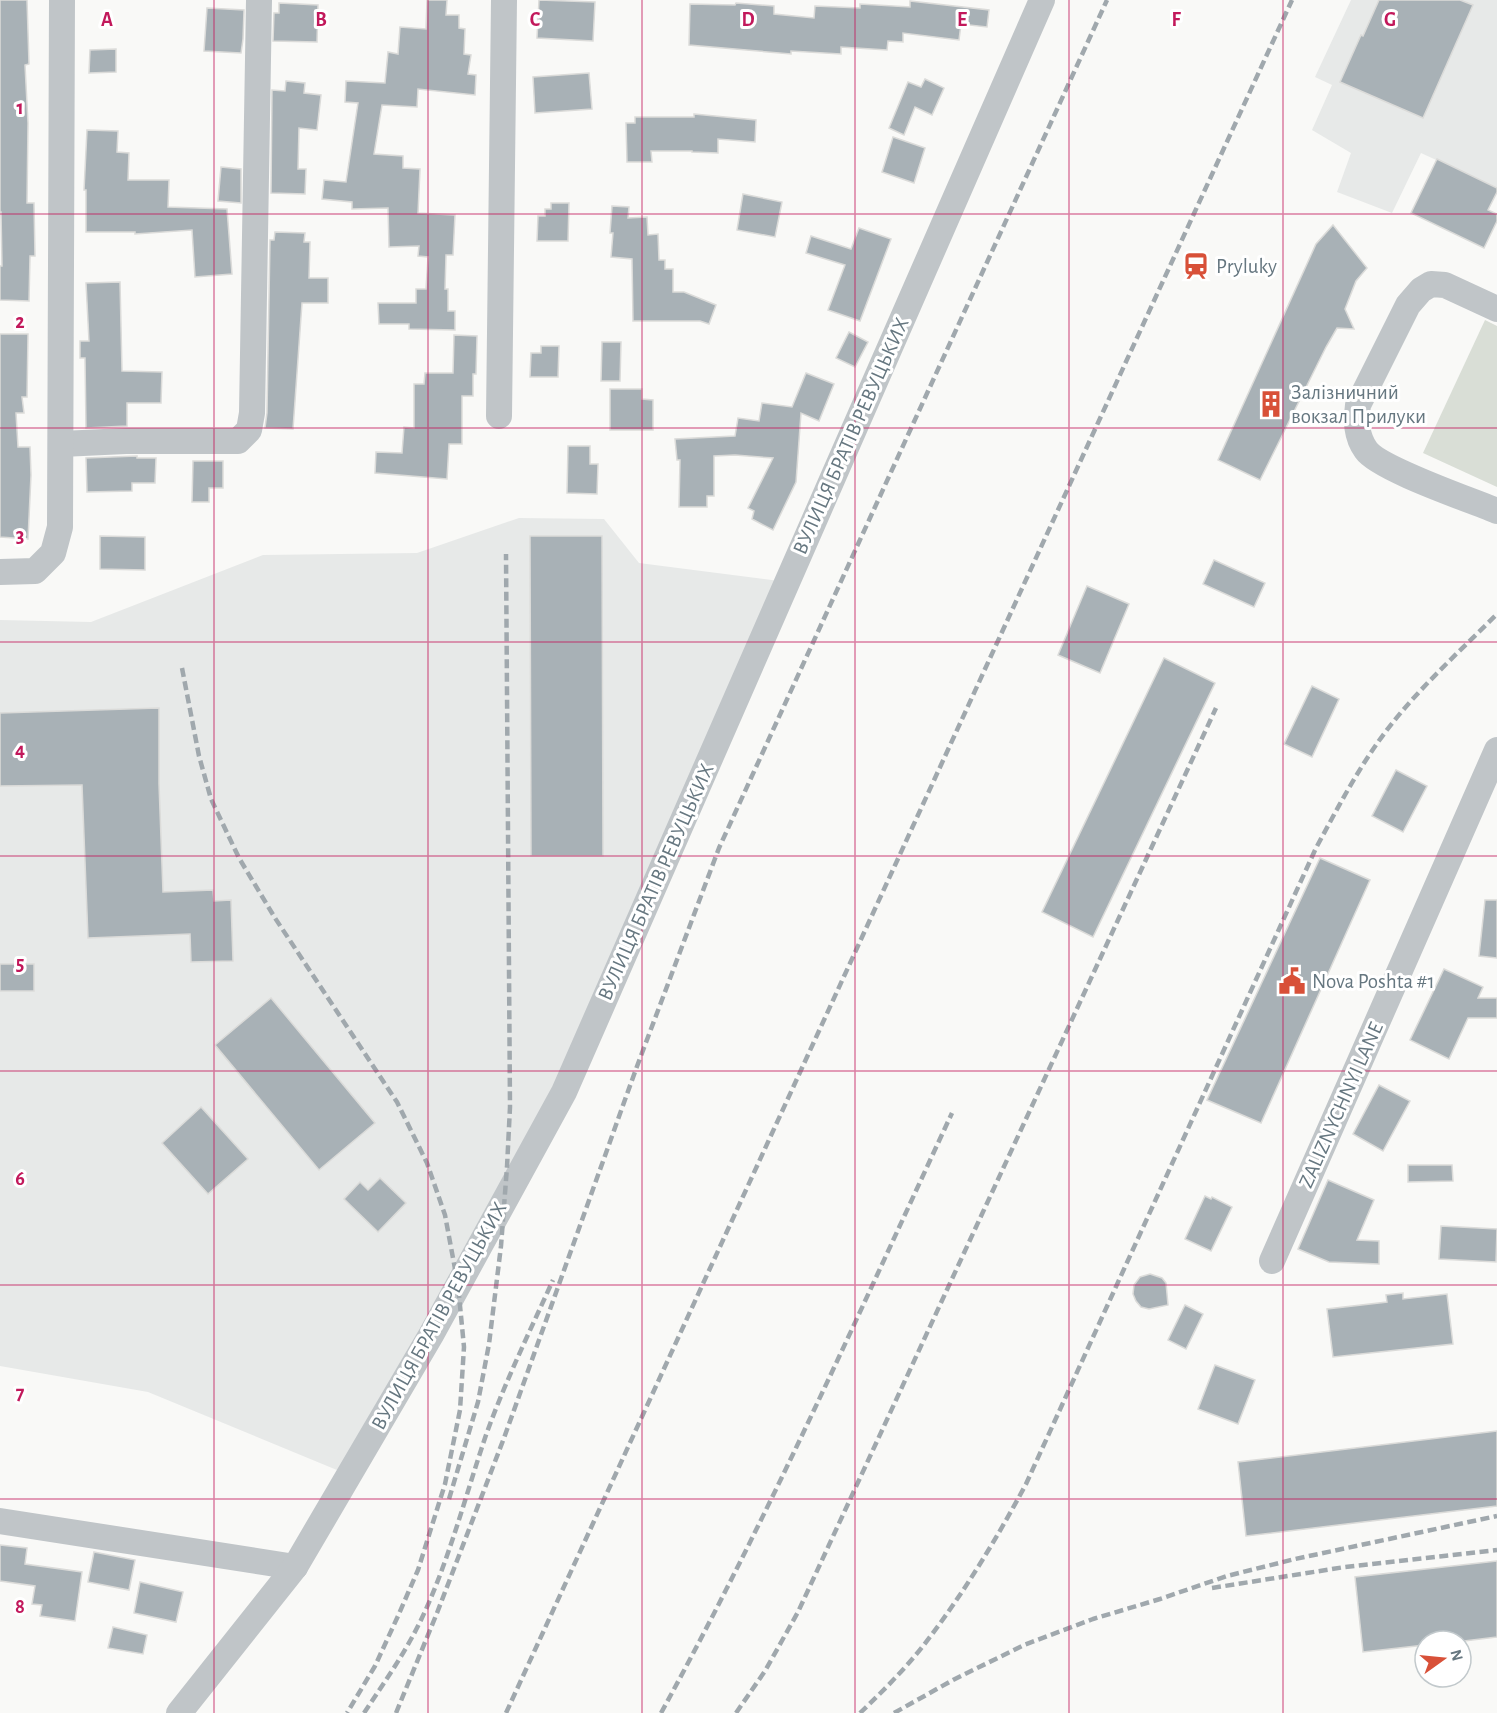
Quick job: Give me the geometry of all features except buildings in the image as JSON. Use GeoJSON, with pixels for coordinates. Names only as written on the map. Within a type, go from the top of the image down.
{"type":"FeatureCollection","features":[{"type":"Feature","properties":{"kind":"street"},"geometry":{"type":"LineString","coordinates":[[0,572],[35,571],[53,553],[60,527],[62,0]]}},
{"type":"Feature","properties":{"kind":"street"},"geometry":{"type":"LineString","coordinates":[[61,444],[126,441],[238,441],[249,430],[252,413],[259,0]]}},
{"type":"Feature","properties":{"kind":"street"},"geometry":{"type":"LineString","coordinates":[[499,416],[504,0]]}},
{"type":"Feature","properties":{"kind":"street","name":"ВУЛИЦЯ БРАТІВ РЕВУЦЬКИХ"},"geometry":{"type":"LineString","coordinates":[[179,1713],[296,1567],[431,1335],[564,1092],[1042,0]]}},
{"type":"Feature","properties":{"kind":"street"},"geometry":{"type":"LineString","coordinates":[[1497,309],[1445,285],[1431,284],[1421,290],[1408,305],[1358,405],[1356,423],[1359,439],[1367,452],[1384,465],[1497,511]]}},
{"type":"Feature","properties":{"kind":"street","name":"ZALIZNYCHNYI LANE"},"geometry":{"type":"LineString","coordinates":[[1272,1261],[1497,750]]}},
{"type":"Feature","properties":{"kind":"street"},"geometry":{"type":"LineString","coordinates":[[0,1521],[296,1567]]}},
{"type":"Feature","properties":{"kind":"shaded area"},"geometry":{"type":"Polygon","coordinates":[[[1351,0],[1497,0],[1497,188],[1421,153],[1392,213],[1337,192],[1351,153],[1312,130],[1332,85],[1315,77],[1351,0]]]}},
{"type":"Feature","properties":{"kind":"shaded area"},"geometry":{"type":"Polygon","coordinates":[[[1485,320],[1497,326],[1497,487],[1423,453],[1485,320]]]}},
{"type":"Feature","properties":{"kind":"shaded area"},"geometry":{"type":"Polygon","coordinates":[[[519,518],[604,519],[639,563],[787,582],[564,1092],[349,1475],[148,1392],[0,1366],[0,620],[91,622],[263,555],[417,553],[519,518]]]}},
{"type":"Feature","properties":{"kind":"railway"},"geometry":{"type":"LineString","coordinates":[[396,1713],[504,1438],[636,1069],[719,848],[1107,0]]}},
{"type":"Feature","properties":{"kind":"railway"},"geometry":{"type":"LineString","coordinates":[[506,1713],[1292,0]]}},
{"type":"Feature","properties":{"kind":"railway"},"geometry":{"type":"LineString","coordinates":[[449,1499],[478,1402],[489,1344],[501,1246],[507,1167],[510,1107],[506,554]]}},
{"type":"Feature","properties":{"kind":"railway"},"geometry":{"type":"LineString","coordinates":[[860,1713],[908,1664],[937,1627],[978,1567],[1026,1484],[1316,848],[1352,783],[1376,745],[1403,710],[1497,614]]}},
{"type":"Feature","properties":{"kind":"railway"},"geometry":{"type":"LineString","coordinates":[[182,668],[199,756],[211,799],[239,858],[275,918],[397,1102],[427,1163],[445,1215],[458,1285],[464,1347],[460,1410],[445,1484],[418,1570],[375,1666],[347,1713]]}},
{"type":"Feature","properties":{"kind":"railway"},"geometry":{"type":"LineString","coordinates":[[736,1713],[765,1671],[798,1612],[1216,708]]}},
{"type":"Feature","properties":{"kind":"railway"},"geometry":{"type":"LineString","coordinates":[[661,1713],[775,1491],[952,1113]]}},
{"type":"Feature","properties":{"kind":"railway"},"geometry":{"type":"LineString","coordinates":[[364,1713],[408,1644],[431,1598],[493,1415],[553,1280]]}},
{"type":"Feature","properties":{"kind":"railway"},"geometry":{"type":"LineString","coordinates":[[894,1713],[953,1680],[1024,1645],[1093,1619],[1227,1576],[1295,1559],[1497,1516]]}},
{"type":"Feature","properties":{"kind":"railway"},"geometry":{"type":"LineString","coordinates":[[1212,1588],[1345,1567],[1497,1550]]}},
{"type":"Feature","properties":{"kind":"place","name":"Pryluky"},"geometry":{"type":"Point","coordinates":[1196,266]}},
{"type":"Feature","properties":{"kind":"place","name":"Залізничний вокзал Прилуки"},"geometry":{"type":"Point","coordinates":[1271,404]}},
{"type":"Feature","properties":{"kind":"place","name":"Nova Poshta #1"},"geometry":{"type":"Point","coordinates":[1292,981]}}]}
